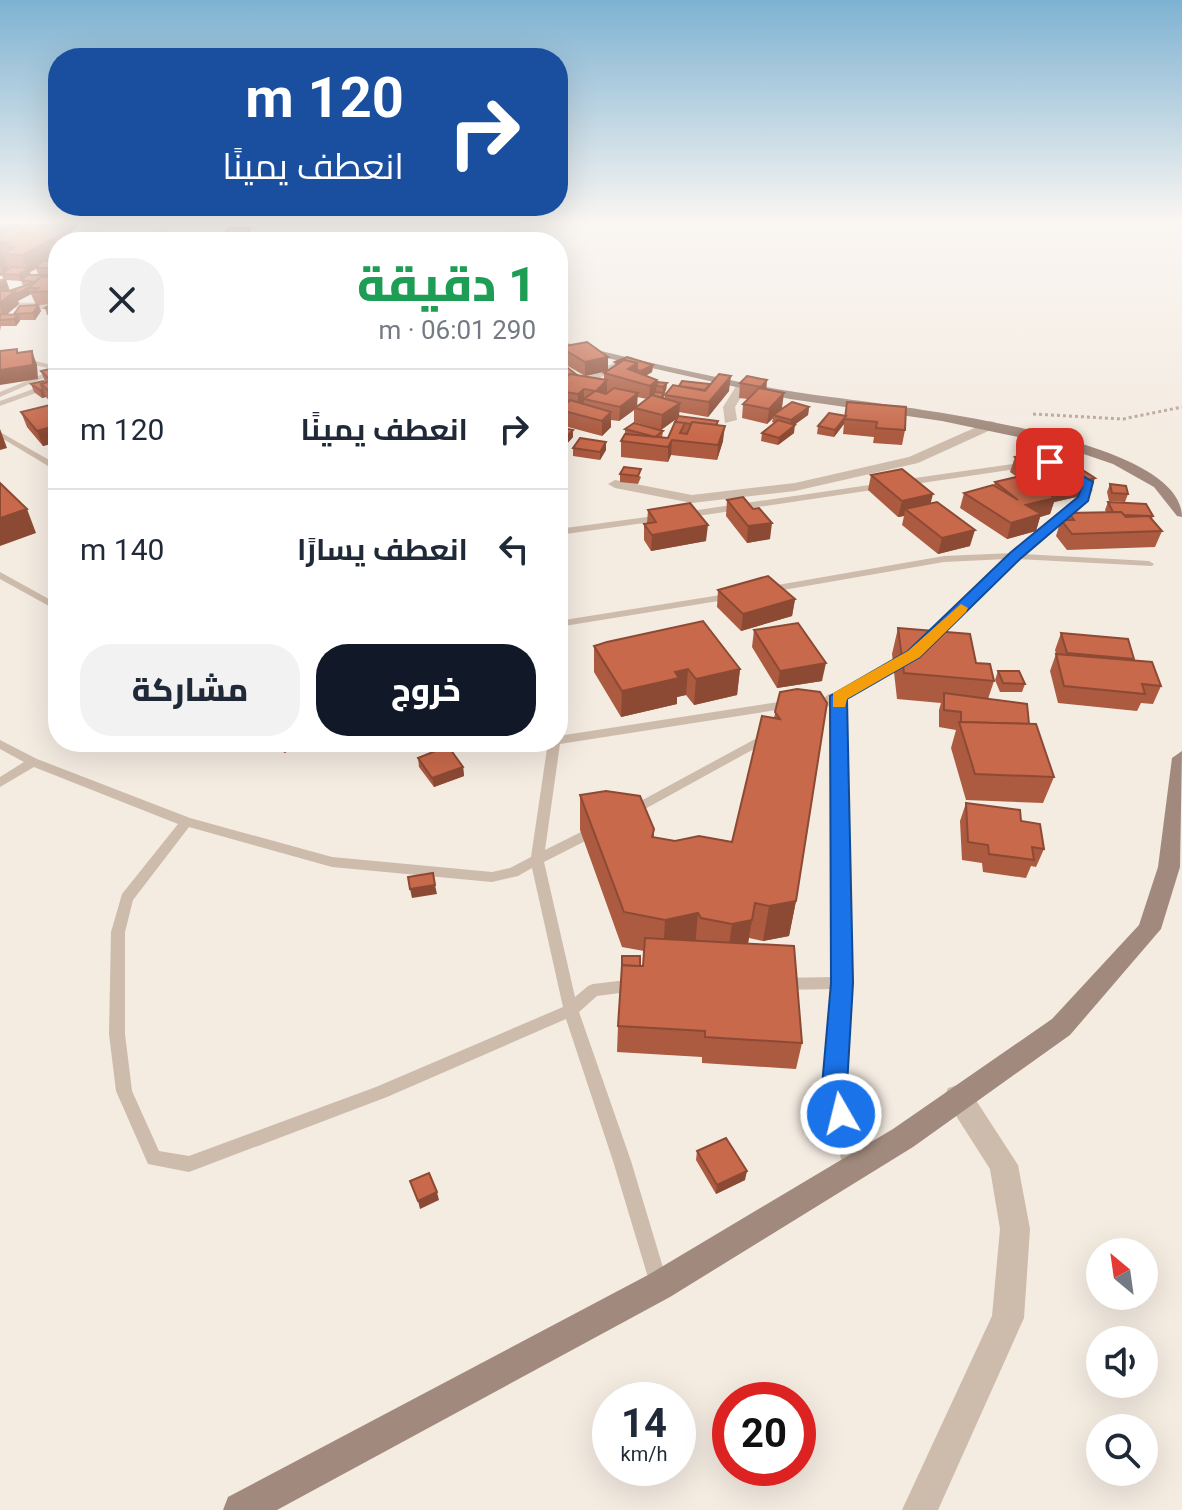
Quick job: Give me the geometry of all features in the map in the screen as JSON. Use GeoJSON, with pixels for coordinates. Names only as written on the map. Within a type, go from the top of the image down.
{"type":"FeatureCollection","features":[{"type":"Feature","properties":{"kind":"main road"},"geometry":{"type":"LineString","coordinates":[[568,347],[742,386],[990,425],[1065,443],[1112,459],[1163,487],[1172,494],[1182,513]]}},
{"type":"Feature","properties":{"kind":"main road"},"geometry":{"type":"LineString","coordinates":[[241,1510],[659,1286],[852,1170],[1061,1027],[1149,929],[1169,867],[1182,758]]}},
{"type":"Feature","properties":{"kind":"street"},"geometry":{"type":"LineString","coordinates":[[0,305],[48,306]]}},
{"type":"Feature","properties":{"kind":"street"},"geometry":{"type":"LineString","coordinates":[[568,389],[627,361]]}},
{"type":"Feature","properties":{"kind":"street"},"geometry":{"type":"LineString","coordinates":[[730,420],[729,407],[742,386]]}},
{"type":"Feature","properties":{"kind":"street"},"geometry":{"type":"LineString","coordinates":[[615,484],[692,499],[795,487],[913,460],[990,425]]}},
{"type":"Feature","properties":{"kind":"street"},"geometry":{"type":"LineString","coordinates":[[920,1510],[1008,1318],[1015,1229],[1004,1165],[958,1097]]}},
{"type":"Feature","properties":{"kind":"lane"},"geometry":{"type":"LineString","coordinates":[[0,362],[37,362],[48,366]]}},
{"type":"Feature","properties":{"kind":"lane"},"geometry":{"type":"LineString","coordinates":[[0,395],[48,375]]}},
{"type":"Feature","properties":{"kind":"lane"},"geometry":{"type":"LineString","coordinates":[[0,404],[48,386]]}},
{"type":"Feature","properties":{"kind":"lane"},"geometry":{"type":"LineString","coordinates":[[0,434],[48,463]]}},
{"type":"Feature","properties":{"kind":"lane"},"geometry":{"type":"LineString","coordinates":[[568,531],[1032,464]]}},
{"type":"Feature","properties":{"kind":"lane"},"geometry":{"type":"LineString","coordinates":[[799,719],[914,654],[1015,556],[1083,498],[1089,485],[1077,478]]}},
{"type":"Feature","properties":{"kind":"lane"},"geometry":{"type":"LineString","coordinates":[[758,592],[944,559],[1015,556],[1149,564]]}},
{"type":"Feature","properties":{"kind":"lane"},"geometry":{"type":"LineString","coordinates":[[0,575],[48,602]]}},
{"type":"Feature","properties":{"kind":"lane"},"geometry":{"type":"LineString","coordinates":[[568,622],[743,594]]}},
{"type":"Feature","properties":{"kind":"lane"},"geometry":{"type":"LineString","coordinates":[[568,739],[839,696]]}},
{"type":"Feature","properties":{"kind":"lane"},"geometry":{"type":"LineString","coordinates":[[839,696],[842,983],[835,1086],[852,1170]]}},
{"type":"Feature","properties":{"kind":"lane"},"geometry":{"type":"LineString","coordinates":[[0,744],[33,762],[186,822],[332,862],[492,877],[537,860],[785,726]]}},
{"type":"Feature","properties":{"kind":"lane"},"geometry":{"type":"LineString","coordinates":[[554,752],[537,860],[571,1010],[622,1161],[659,1286]]}},
{"type":"Feature","properties":{"kind":"lane"},"geometry":{"type":"LineString","coordinates":[[0,783],[33,762]]}},
{"type":"Feature","properties":{"kind":"lane"},"geometry":{"type":"LineString","coordinates":[[186,822],[127,898],[118,932],[117,1034],[124,1091],[154,1158],[189,1164],[381,1092],[571,1010],[593,990],[658,984]]}},
{"type":"Feature","properties":{"kind":"lane"},"geometry":{"type":"LineString","coordinates":[[766,984],[842,983]]}},
{"type":"Feature","properties":{"kind":"path"},"geometry":{"type":"LineString","coordinates":[[1020,414],[1123,419],[1182,407]]}},
{"type":"Feature","properties":{"kind":"building"},"geometry":{"type":"Polygon","coordinates":[[[0,293],[12,293],[0,303],[0,293]]]}},
{"type":"Feature","properties":{"kind":"building"},"geometry":{"type":"Polygon","coordinates":[[[38,305],[33,313],[14,314],[20,306],[38,305]]]}},
{"type":"Feature","properties":{"kind":"building"},"geometry":{"type":"Polygon","coordinates":[[[0,314],[18,315],[14,319],[0,320],[0,314]]]}},
{"type":"Feature","properties":{"kind":"building"},"geometry":{"type":"Polygon","coordinates":[[[587,342],[608,357],[585,362],[568,352],[568,346],[587,342]]]}},
{"type":"Feature","properties":{"kind":"building"},"geometry":{"type":"Polygon","coordinates":[[[17,349],[17,353],[32,351],[33,365],[0,370],[0,351],[17,349]]]}},
{"type":"Feature","properties":{"kind":"building"},"geometry":{"type":"Polygon","coordinates":[[[627,357],[653,365],[641,371],[637,370],[637,363],[624,360],[615,362],[627,357]]]}},
{"type":"Feature","properties":{"kind":"building"},"geometry":{"type":"Polygon","coordinates":[[[624,360],[637,363],[628,369],[657,380],[650,386],[604,373],[624,360]]]}},
{"type":"Feature","properties":{"kind":"building"},"geometry":{"type":"Polygon","coordinates":[[[719,374],[731,376],[709,402],[665,395],[673,385],[705,391],[719,374]]]}},
{"type":"Feature","properties":{"kind":"building"},"geometry":{"type":"Polygon","coordinates":[[[568,376],[607,380],[596,391],[606,394],[614,388],[638,393],[620,407],[584,399],[595,391],[584,389],[578,394],[568,392],[568,376]]]}},
{"type":"Feature","properties":{"kind":"building"},"geometry":{"type":"Polygon","coordinates":[[[747,376],[767,380],[761,387],[740,383],[747,376]]]}},
{"type":"Feature","properties":{"kind":"building"},"geometry":{"type":"Polygon","coordinates":[[[43,381],[43,390],[31,384],[43,381]]]}},
{"type":"Feature","properties":{"kind":"building"},"geometry":{"type":"Polygon","coordinates":[[[682,381],[710,384],[705,390],[679,386],[682,381]]]}},
{"type":"Feature","properties":{"kind":"building"},"geometry":{"type":"Polygon","coordinates":[[[759,388],[784,393],[769,409],[743,404],[759,388]]]}},
{"type":"Feature","properties":{"kind":"building"},"geometry":{"type":"Polygon","coordinates":[[[655,392],[664,393],[661,398],[652,395],[655,392]]]}},
{"type":"Feature","properties":{"kind":"building"},"geometry":{"type":"Polygon","coordinates":[[[652,395],[680,403],[662,415],[635,408],[652,395]]]}},
{"type":"Feature","properties":{"kind":"building"},"geometry":{"type":"Polygon","coordinates":[[[570,400],[611,412],[602,421],[568,412],[570,400]]]}},
{"type":"Feature","properties":{"kind":"building"},"geometry":{"type":"Polygon","coordinates":[[[792,402],[809,407],[791,420],[773,415],[792,402]]]}},
{"type":"Feature","properties":{"kind":"building"},"geometry":{"type":"Polygon","coordinates":[[[847,402],[906,407],[905,430],[876,428],[877,422],[845,419],[847,402]]]}},
{"type":"Feature","properties":{"kind":"building"},"geometry":{"type":"Polygon","coordinates":[[[48,405],[48,428],[37,431],[21,412],[48,405]]]}},
{"type":"Feature","properties":{"kind":"building"},"geometry":{"type":"Polygon","coordinates":[[[829,413],[846,416],[835,430],[818,426],[829,413]]]}},
{"type":"Feature","properties":{"kind":"building"},"geometry":{"type":"Polygon","coordinates":[[[678,416],[718,421],[716,425],[675,422],[678,416]]]}},
{"type":"Feature","properties":{"kind":"building"},"geometry":{"type":"Polygon","coordinates":[[[778,420],[795,425],[779,438],[762,433],[778,420]]]}},
{"type":"Feature","properties":{"kind":"building"},"geometry":{"type":"Polygon","coordinates":[[[675,422],[685,423],[680,433],[687,434],[692,422],[725,426],[718,445],[672,440],[668,447],[621,441],[625,434],[668,438],[675,422]]]}},
{"type":"Feature","properties":{"kind":"building"},"geometry":{"type":"Polygon","coordinates":[[[634,423],[663,431],[655,437],[625,429],[634,423]]]}},
{"type":"Feature","properties":{"kind":"building"},"geometry":{"type":"Polygon","coordinates":[[[580,438],[606,442],[600,452],[573,448],[580,438]]]}},
{"type":"Feature","properties":{"kind":"building"},"geometry":{"type":"Polygon","coordinates":[[[1047,447],[1095,478],[1059,486],[1053,482],[1036,486],[1055,498],[1026,505],[1041,514],[1011,523],[964,493],[993,485],[1018,500],[995,482],[1038,472],[1015,457],[1047,447]]]}},
{"type":"Feature","properties":{"kind":"building"},"geometry":{"type":"Polygon","coordinates":[[[624,467],[641,469],[638,476],[620,474],[624,467]]]}},
{"type":"Feature","properties":{"kind":"building"},"geometry":{"type":"Polygon","coordinates":[[[902,469],[933,494],[902,501],[871,475],[902,469]]]}},
{"type":"Feature","properties":{"kind":"building"},"geometry":{"type":"Polygon","coordinates":[[[0,483],[27,509],[0,518],[0,483]]]}},
{"type":"Feature","properties":{"kind":"building"},"geometry":{"type":"Polygon","coordinates":[[[1110,484],[1126,486],[1128,494],[1112,493],[1110,484]]]}},
{"type":"Feature","properties":{"kind":"building"},"geometry":{"type":"Polygon","coordinates":[[[743,497],[753,509],[759,508],[772,523],[748,526],[727,500],[743,497]]]}},
{"type":"Feature","properties":{"kind":"building"},"geometry":{"type":"Polygon","coordinates":[[[937,502],[975,530],[942,538],[905,509],[937,502]]]}},
{"type":"Feature","properties":{"kind":"building"},"geometry":{"type":"Polygon","coordinates":[[[1108,502],[1146,504],[1153,516],[1113,512],[1108,502]]]}},
{"type":"Feature","properties":{"kind":"building"},"geometry":{"type":"Polygon","coordinates":[[[690,503],[708,525],[652,535],[644,524],[656,522],[648,510],[690,503]]]}},
{"type":"Feature","properties":{"kind":"building"},"geometry":{"type":"Polygon","coordinates":[[[1121,512],[1126,517],[1149,516],[1162,531],[1072,534],[1061,520],[1074,520],[1069,513],[1121,512]]]}},
{"type":"Feature","properties":{"kind":"building"},"geometry":{"type":"Polygon","coordinates":[[[768,576],[795,599],[743,614],[718,590],[768,576]]]}},
{"type":"Feature","properties":{"kind":"building"},"geometry":{"type":"Polygon","coordinates":[[[703,621],[740,669],[696,679],[688,669],[675,672],[679,678],[622,691],[594,646],[607,642],[703,621]]]}},
{"type":"Feature","properties":{"kind":"building"},"geometry":{"type":"Polygon","coordinates":[[[798,623],[826,663],[780,671],[754,630],[798,623]]]}},
{"type":"Feature","properties":{"kind":"building"},"geometry":{"type":"Polygon","coordinates":[[[898,628],[970,634],[976,663],[990,664],[994,681],[904,673],[898,628]]]}},
{"type":"Feature","properties":{"kind":"building"},"geometry":{"type":"Polygon","coordinates":[[[1061,633],[1128,639],[1134,659],[1067,653],[1061,633]]]}},
{"type":"Feature","properties":{"kind":"building"},"geometry":{"type":"Polygon","coordinates":[[[1056,654],[1152,662],[1161,686],[1142,684],[1145,694],[1064,686],[1056,654]]]}},
{"type":"Feature","properties":{"kind":"building"},"geometry":{"type":"Polygon","coordinates":[[[998,671],[1019,671],[1025,684],[1003,683],[998,671]]]}},
{"type":"Feature","properties":{"kind":"building"},"geometry":{"type":"Polygon","coordinates":[[[797,689],[820,692],[827,703],[796,901],[769,906],[755,903],[752,920],[732,924],[701,918],[698,913],[665,920],[624,912],[580,795],[606,791],[640,796],[654,829],[652,837],[675,841],[699,836],[732,842],[762,716],[780,719],[775,712],[780,692],[797,689]]]}},
{"type":"Feature","properties":{"kind":"building"},"geometry":{"type":"Polygon","coordinates":[[[944,693],[1027,704],[1029,724],[961,722],[961,712],[944,710],[944,693]]]}},
{"type":"Feature","properties":{"kind":"building"},"geometry":{"type":"Polygon","coordinates":[[[959,722],[1036,724],[1054,777],[975,774],[959,722]]]}},
{"type":"Feature","properties":{"kind":"building"},"geometry":{"type":"Polygon","coordinates":[[[433,752],[452,752],[463,767],[432,778],[418,758],[433,752]]]}},
{"type":"Feature","properties":{"kind":"building"},"geometry":{"type":"Polygon","coordinates":[[[966,803],[1020,810],[1021,821],[1040,824],[1044,849],[1032,847],[1034,860],[989,854],[988,845],[968,842],[966,803]]]}},
{"type":"Feature","properties":{"kind":"building"},"geometry":{"type":"Polygon","coordinates":[[[433,873],[435,885],[410,889],[408,877],[433,873]]]}},
{"type":"Feature","properties":{"kind":"building"},"geometry":{"type":"Polygon","coordinates":[[[645,938],[794,946],[802,1043],[705,1037],[705,1031],[618,1026],[622,965],[643,966],[645,938]]]}},
{"type":"Feature","properties":{"kind":"building"},"geometry":{"type":"Polygon","coordinates":[[[622,956],[640,956],[640,966],[622,965],[622,956]]]}},
{"type":"Feature","properties":{"kind":"building"},"geometry":{"type":"Polygon","coordinates":[[[726,1138],[747,1171],[717,1185],[697,1151],[726,1138]]]}},
{"type":"Feature","properties":{"kind":"building"},"geometry":{"type":"Polygon","coordinates":[[[429,1173],[437,1192],[418,1201],[410,1181],[429,1173]]]}},
{"type":"Feature","properties":{"kind":"slow traffic"},"geometry":{"type":"LineString","coordinates":[[839,703],[839,696],[874,680],[914,654],[961,608]]}},
{"type":"Feature","properties":{"kind":"route"},"geometry":{"type":"LineString","coordinates":[[841,1114],[835,1086],[842,983],[839,696],[874,680],[914,654],[1015,556],[1083,498],[1089,485],[1050,462]]}}]}
